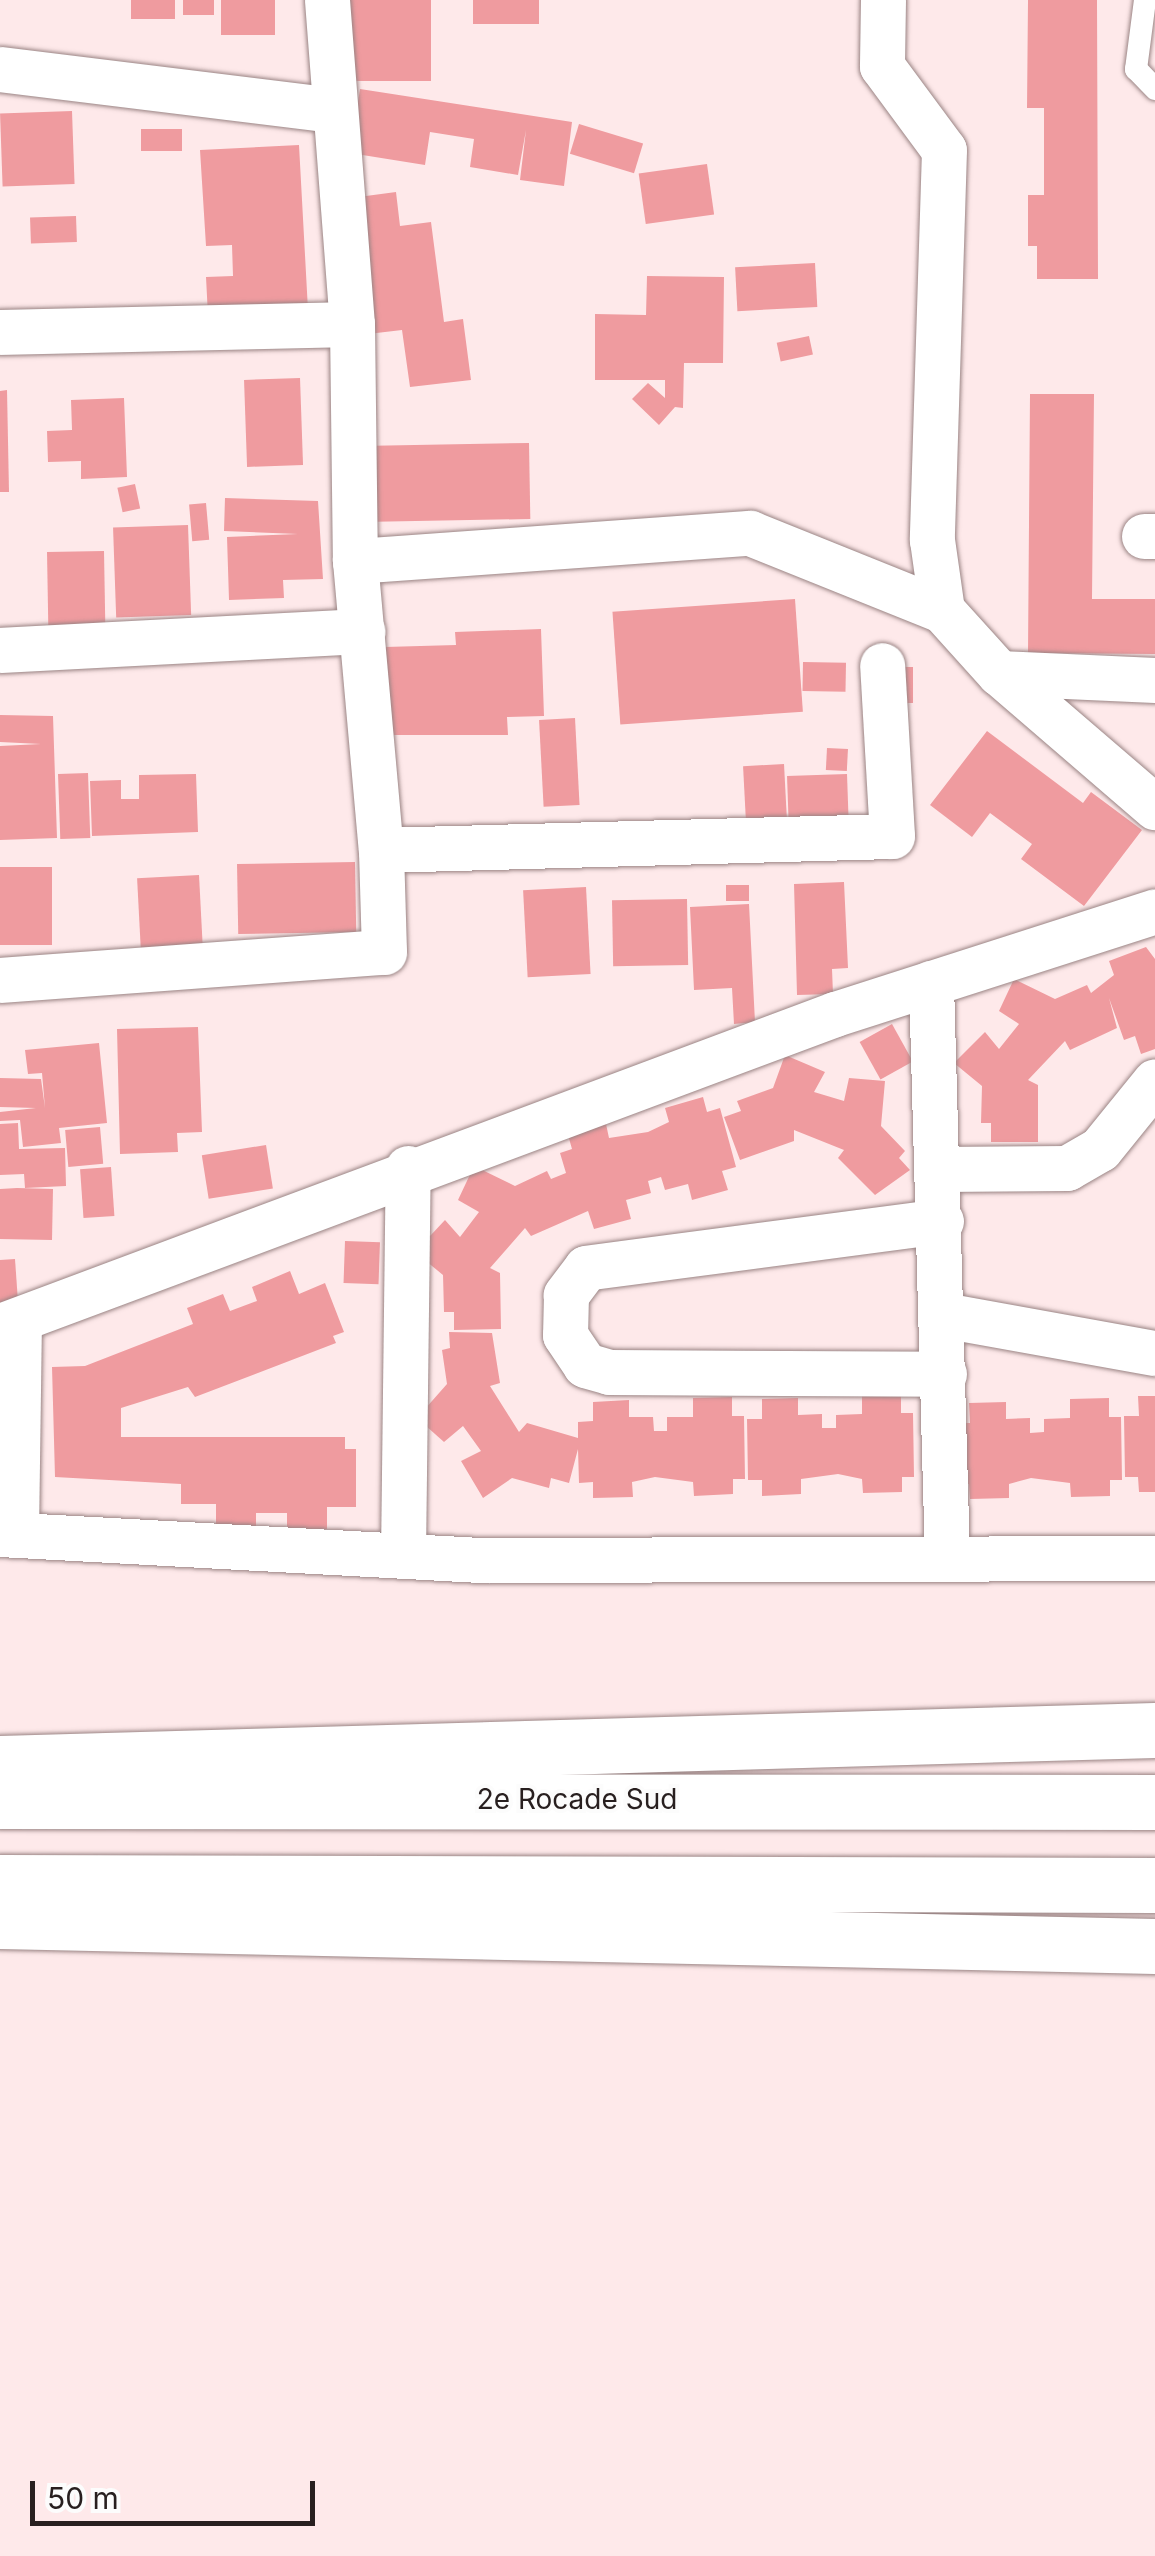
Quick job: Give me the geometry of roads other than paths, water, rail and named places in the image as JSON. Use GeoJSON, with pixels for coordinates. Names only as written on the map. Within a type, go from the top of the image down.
{"type":"FeatureCollection","features":[{"type":"Feature","properties":{"kind":"highway"},"geometry":{"type":"LineString","coordinates":[[0,1762],[1155,1730]]}},
{"type":"Feature","properties":{"kind":"highway","name":"2e Rocade Sud"},"geometry":{"type":"LineString","coordinates":[[0,1801],[1155,1802]]}},
{"type":"Feature","properties":{"kind":"highway"},"geometry":{"type":"LineString","coordinates":[[0,1882],[1155,1886]]}},
{"type":"Feature","properties":{"kind":"highway"},"geometry":{"type":"LineString","coordinates":[[0,1921],[1155,1946]]}},
{"type":"Feature","properties":{"kind":"street"},"geometry":{"type":"LineString","coordinates":[[0,980],[384,952],[381,850],[355,561],[352,324],[327,0]]}},
{"type":"Feature","properties":{"kind":"street"},"geometry":{"type":"LineString","coordinates":[[883,0],[882,66],[944,150],[932,540],[942,610]]}},
{"type":"Feature","properties":{"kind":"street"},"geometry":{"type":"LineString","coordinates":[[0,69],[334,110]]}},
{"type":"Feature","properties":{"kind":"street"},"geometry":{"type":"LineString","coordinates":[[0,332],[352,324]]}},
{"type":"Feature","properties":{"kind":"street"},"geometry":{"type":"LineString","coordinates":[[355,561],[750,533],[942,610],[999,673],[1155,808]]}},
{"type":"Feature","properties":{"kind":"street"},"geometry":{"type":"LineString","coordinates":[[0,650],[363,631]]}},
{"type":"Feature","properties":{"kind":"street"},"geometry":{"type":"LineString","coordinates":[[381,850],[892,836],[882,665]]}},
{"type":"Feature","properties":{"kind":"street"},"geometry":{"type":"LineString","coordinates":[[999,673],[1155,680]]}},
{"type":"Feature","properties":{"kind":"street"},"geometry":{"type":"LineString","coordinates":[[1155,911],[931,983],[408,1168],[9,1323],[8,1534],[484,1560],[1155,1558]]}},
{"type":"Feature","properties":{"kind":"street"},"geometry":{"type":"LineString","coordinates":[[931,983],[941,1220],[947,1559]]}},
{"type":"Feature","properties":{"kind":"street"},"geometry":{"type":"LineString","coordinates":[[938,1169],[1067,1168],[1100,1149],[1155,1081]]}},
{"type":"Feature","properties":{"kind":"street"},"geometry":{"type":"LineString","coordinates":[[403,1555],[408,1168]]}},
{"type":"Feature","properties":{"kind":"street"},"geometry":{"type":"LineString","coordinates":[[941,1220],[586,1268],[566,1295],[565,1335],[586,1366],[610,1372],[944,1374]]}},
{"type":"Feature","properties":{"kind":"street"},"geometry":{"type":"LineString","coordinates":[[943,1315],[1155,1353]]}},
{"type":"Feature","properties":{"kind":"lane"},"geometry":{"type":"LineString","coordinates":[[1145,0],[1136,69],[1155,89]]}}]}
